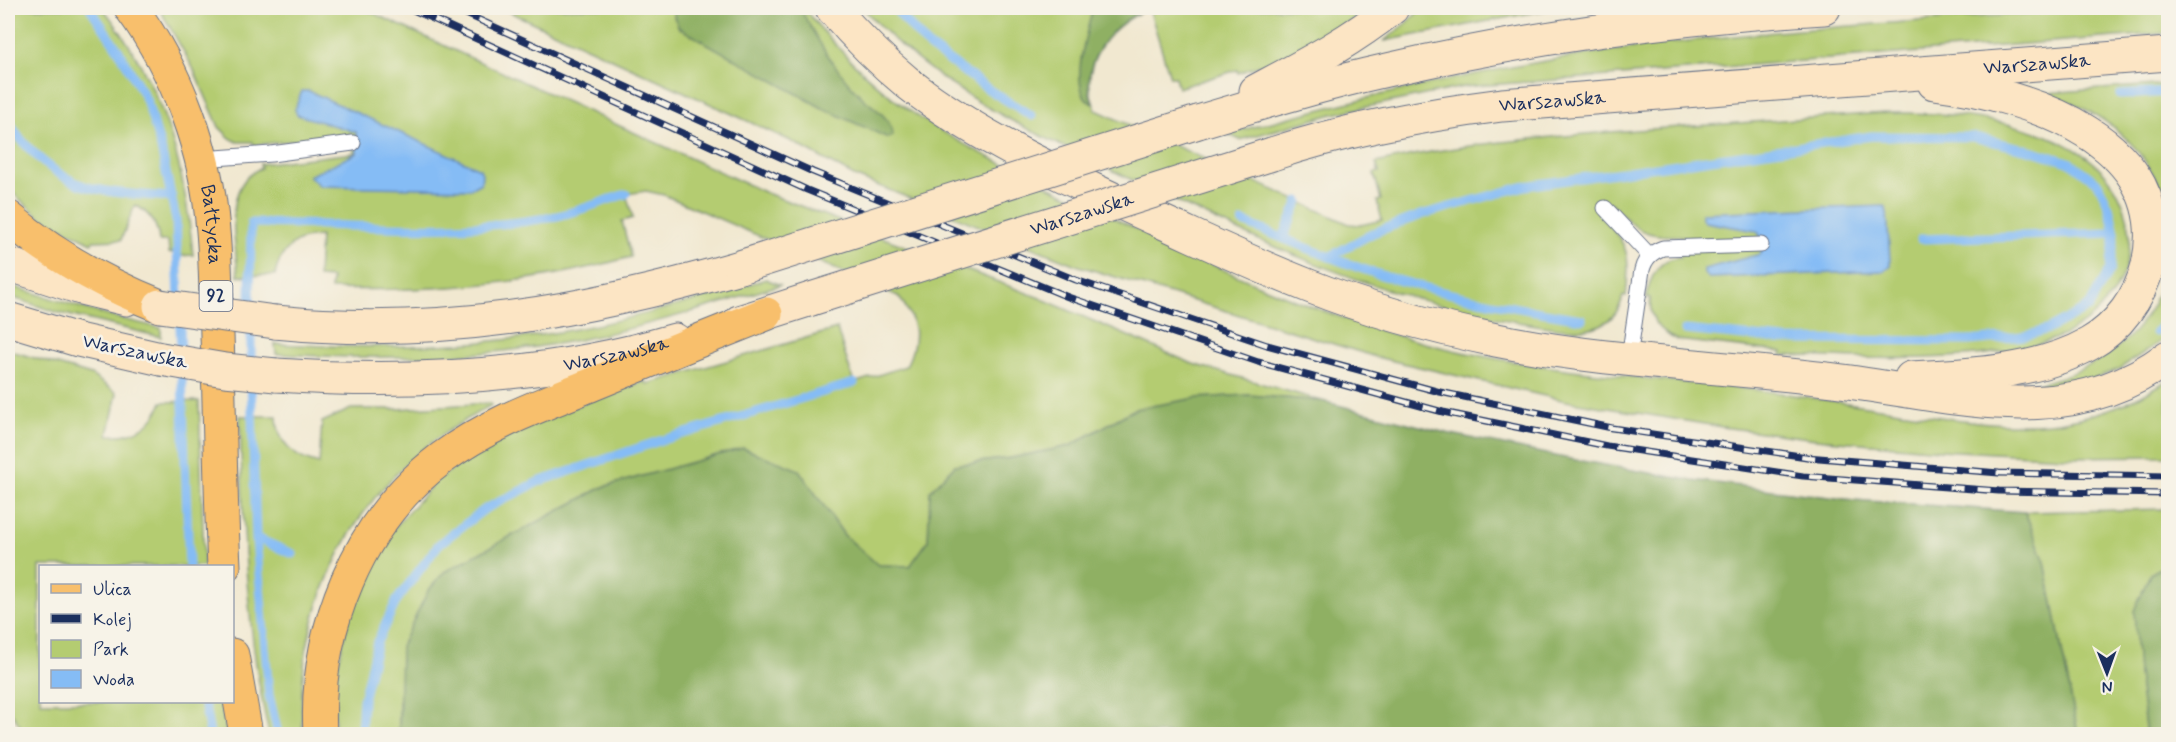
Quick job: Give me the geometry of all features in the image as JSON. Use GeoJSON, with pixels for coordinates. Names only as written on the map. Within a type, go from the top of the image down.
{"type":"FeatureCollection","features":[{"type":"Feature","properties":{"kind":"main road","name":"Bałtycka"},"geometry":{"type":"LineString","coordinates":[[131,8],[149,34],[173,80],[190,121],[202,159],[208,194],[213,239],[224,565]]}},
{"type":"Feature","properties":{"kind":"main road"},"geometry":{"type":"LineString","coordinates":[[832,8],[911,85],[967,123],[1085,186],[1250,262],[1312,288],[1402,318],[1553,350],[1830,379],[1986,402],[2039,403],[2094,395],[2111,390],[2143,374],[2169,357]]}},
{"type":"Feature","properties":{"kind":"main road"},"geometry":{"type":"LineString","coordinates":[[1198,122],[1341,45],[1369,27],[1392,8]]}},
{"type":"Feature","properties":{"kind":"main road"},"geometry":{"type":"LineString","coordinates":[[8,264],[81,288],[160,306],[275,322],[355,328],[503,320],[603,303],[740,267],[1198,122],[1386,70],[1489,49],[1653,23],[1824,8]]}},
{"type":"Feature","properties":{"kind":"main road","name":"Warszawska"},"geometry":{"type":"LineString","coordinates":[[8,319],[78,340],[161,359],[225,370],[276,375],[389,380],[506,372],[570,363],[670,342],[766,314],[1338,134],[1464,110],[1556,100],[2169,54]]}},
{"type":"Feature","properties":{"kind":"main road"},"geometry":{"type":"LineString","coordinates":[[1830,379],[1906,378],[1965,374],[2011,368],[2061,356],[2091,343],[2117,323],[2135,298],[2150,257],[2150,223],[2143,194],[2119,158],[2087,130],[2050,112],[1990,95],[1944,84],[1867,76]]}},
{"type":"Feature","properties":{"kind":"main road"},"geometry":{"type":"LineString","coordinates":[[8,217],[28,235],[85,271],[127,293],[160,306]]}},
{"type":"Feature","properties":{"kind":"main road"},"geometry":{"type":"LineString","coordinates":[[320,735],[318,707],[325,657],[348,578],[366,541],[413,484],[442,458],[495,425],[766,314]]}},
{"type":"Feature","properties":{"kind":"main road"},"geometry":{"type":"LineString","coordinates":[[234,666],[246,735]]}},
{"type":"Feature","properties":{"kind":"lane"},"geometry":{"type":"LineString","coordinates":[[202,159],[271,154],[353,143]]}},
{"type":"Feature","properties":{"kind":"lane"},"geometry":{"type":"LineString","coordinates":[[1605,208],[1649,255]]}},
{"type":"Feature","properties":{"kind":"lane"},"geometry":{"type":"LineString","coordinates":[[1629,358],[1642,270],[1649,255],[1663,248],[1761,244]]}},
{"type":"Feature","properties":{"kind":"green space"},"geometry":{"type":"Polygon","coordinates":[[[8,8],[103,8],[141,66],[167,124],[184,187],[193,255],[179,256],[178,252],[169,253],[168,241],[159,241],[157,229],[152,220],[135,205],[121,240],[93,241],[92,243],[40,217],[8,189],[8,8]]]}},
{"type":"Feature","properties":{"kind":"green space"},"geometry":{"type":"Polygon","coordinates":[[[159,8],[362,8],[764,192],[1040,298],[1193,364],[1322,401],[1248,395],[1197,398],[1135,409],[1070,446],[1011,458],[955,465],[931,491],[928,541],[911,566],[878,565],[844,535],[799,470],[743,448],[603,487],[444,572],[399,701],[399,734],[335,734],[334,683],[351,606],[386,537],[437,480],[500,437],[608,393],[646,381],[647,384],[837,329],[854,383],[906,366],[915,338],[913,321],[898,296],[664,195],[646,191],[626,194],[633,218],[622,221],[631,257],[594,267],[482,285],[445,288],[331,289],[332,278],[318,277],[320,236],[303,239],[290,247],[277,266],[275,275],[238,276],[234,215],[240,187],[248,176],[261,168],[260,164],[354,153],[351,134],[254,145],[253,142],[237,142],[230,138],[219,127],[193,68],[159,8]]]}},
{"type":"Feature","properties":{"kind":"green space"},"geometry":{"type":"Polygon","coordinates":[[[501,8],[803,8],[866,75],[894,99],[949,136],[1217,267],[1311,306],[1407,338],[1457,351],[1537,365],[1780,393],[1987,423],[2048,423],[2077,419],[2106,411],[2168,380],[2168,456],[2065,457],[1940,450],[1816,439],[1722,427],[1566,401],[1376,357],[1076,265],[854,176],[791,141],[501,8]]]}},
{"type":"Feature","properties":{"kind":"green space"},"geometry":{"type":"Polygon","coordinates":[[[675,8],[800,8],[837,68],[855,90],[887,120],[893,136],[888,138],[824,109],[679,28],[674,17],[675,8]]]}},
{"type":"Feature","properties":{"kind":"green space"},"geometry":{"type":"Polygon","coordinates":[[[863,8],[1149,8],[1120,25],[1099,48],[1090,77],[1091,93],[1096,110],[1349,224],[1361,225],[1382,220],[1377,201],[1381,200],[1374,173],[1379,172],[1376,163],[1408,156],[1506,142],[1604,133],[1869,114],[1934,114],[2008,124],[2043,134],[2074,149],[2100,169],[2119,195],[2129,225],[2128,257],[2120,281],[2096,313],[2075,329],[2043,343],[1999,352],[1952,357],[1878,358],[1781,355],[1782,352],[1677,340],[1669,336],[1656,324],[1651,312],[1650,298],[1646,298],[1656,270],[1667,261],[1681,257],[1681,236],[1657,235],[1641,230],[1627,220],[1611,203],[1599,214],[1622,243],[1626,251],[1628,270],[1626,297],[1623,296],[1617,311],[1607,321],[1594,327],[1580,329],[1518,322],[1468,312],[1373,285],[1326,268],[1190,208],[1045,138],[970,97],[905,50],[863,8]]]}},
{"type":"Feature","properties":{"kind":"green space"},"geometry":{"type":"Polygon","coordinates":[[[1093,8],[1150,8],[1136,14],[1111,33],[1094,59],[1090,73],[1093,104],[1085,97],[1080,74],[1081,59],[1093,8]]]}},
{"type":"Feature","properties":{"kind":"green space"},"geometry":{"type":"Polygon","coordinates":[[[1149,8],[1371,8],[1313,46],[1238,73],[1237,70],[1178,88],[1175,77],[1170,77],[1149,8]]]}},
{"type":"Feature","properties":{"kind":"green space"},"geometry":{"type":"Polygon","coordinates":[[[1422,8],[1557,8],[1384,41],[1422,8]]]}},
{"type":"Feature","properties":{"kind":"green space"},"geometry":{"type":"Polygon","coordinates":[[[2105,8],[2168,8],[2168,33],[1463,87],[1333,114],[1240,140],[1227,134],[1407,88],[1498,69],[1590,54],[1782,31],[2105,8]]]}},
{"type":"Feature","properties":{"kind":"green space"},"geometry":{"type":"Polygon","coordinates":[[[2168,84],[2168,221],[2163,197],[2154,175],[2142,156],[2126,139],[2109,124],[2090,112],[2046,93],[2168,84]]]}},
{"type":"Feature","properties":{"kind":"green space"},"geometry":{"type":"Polygon","coordinates":[[[2168,256],[2168,336],[2166,338],[2119,369],[2084,383],[2007,390],[2064,376],[2112,351],[2132,333],[2148,312],[2161,286],[2168,256]]]}},
{"type":"Feature","properties":{"kind":"green space"},"geometry":{"type":"Polygon","coordinates":[[[766,279],[780,285],[630,328],[541,346],[428,356],[352,357],[276,354],[275,344],[426,346],[539,335],[648,313],[766,279]]]}},
{"type":"Feature","properties":{"kind":"green space"},"geometry":{"type":"Polygon","coordinates":[[[8,285],[109,316],[161,328],[161,337],[56,312],[8,296],[8,285]]]}},
{"type":"Feature","properties":{"kind":"green space"},"geometry":{"type":"Polygon","coordinates":[[[8,350],[91,375],[117,393],[108,435],[134,432],[148,424],[162,402],[199,401],[204,565],[39,565],[39,703],[220,703],[227,734],[25,734],[8,707],[8,350]]]}},
{"type":"Feature","properties":{"kind":"green space"},"geometry":{"type":"Polygon","coordinates":[[[1248,395],[1322,401],[1447,433],[1565,458],[1684,479],[1854,500],[2025,512],[2045,562],[2078,734],[399,734],[401,646],[428,591],[444,572],[603,487],[743,448],[799,470],[844,535],[878,565],[910,566],[928,541],[930,491],[955,465],[1011,458],[1070,446],[1135,409],[1197,398],[1248,395]]]}},
{"type":"Feature","properties":{"kind":"green space"},"geometry":{"type":"Polygon","coordinates":[[[490,403],[491,405],[436,439],[404,466],[375,497],[351,532],[331,570],[316,609],[306,650],[302,692],[303,734],[269,734],[250,616],[244,536],[240,416],[277,416],[280,434],[288,448],[301,458],[319,464],[322,422],[351,409],[397,409],[490,403]]]}},
{"type":"Feature","properties":{"kind":"green space"},"geometry":{"type":"Polygon","coordinates":[[[2168,509],[2168,564],[2150,574],[2138,673],[2146,734],[2078,734],[2045,562],[2025,512],[2168,509]]]}},
{"type":"Feature","properties":{"kind":"green space"},"geometry":{"type":"Polygon","coordinates":[[[2168,564],[2168,734],[2146,734],[2138,673],[2134,611],[2150,574],[2168,564]]]}},
{"type":"Feature","properties":{"kind":"water"},"geometry":{"type":"Polygon","coordinates":[[[302,91],[309,91],[480,169],[481,183],[470,189],[320,186],[309,176],[357,153],[356,132],[297,115],[295,109],[302,91]]]}},
{"type":"Feature","properties":{"kind":"water"},"geometry":{"type":"Polygon","coordinates":[[[1884,206],[1887,212],[1890,266],[1884,271],[1709,278],[1704,274],[1704,269],[1761,254],[1760,235],[1756,231],[1705,222],[1702,219],[1702,213],[1884,206]]]}},
{"type":"Feature","properties":{"kind":"waterway"},"geometry":{"type":"LineString","coordinates":[[90,8],[119,51],[146,99],[161,148],[176,220],[189,565]]}},
{"type":"Feature","properties":{"kind":"waterway"},"geometry":{"type":"LineString","coordinates":[[894,8],[927,45],[991,91],[1032,116]]}},
{"type":"Feature","properties":{"kind":"waterway"},"geometry":{"type":"LineString","coordinates":[[2120,95],[2168,92]]}},
{"type":"Feature","properties":{"kind":"waterway"},"geometry":{"type":"LineString","coordinates":[[8,118],[21,139],[41,160],[76,183],[108,191],[172,197]]}},
{"type":"Feature","properties":{"kind":"waterway"},"geometry":{"type":"LineString","coordinates":[[1329,257],[1373,233],[1424,214],[1525,186],[1872,136],[1974,137],[2037,152],[2071,163],[2098,183],[2109,207],[2115,233],[2110,269],[2089,307],[2049,329],[2025,336],[1968,341],[1785,340],[1685,330]]}},
{"type":"Feature","properties":{"kind":"waterway"},"geometry":{"type":"LineString","coordinates":[[250,312],[251,223],[404,227],[481,226],[557,216],[626,194]]}},
{"type":"Feature","properties":{"kind":"waterway"},"geometry":{"type":"LineString","coordinates":[[1283,238],[1299,201]]}},
{"type":"Feature","properties":{"kind":"waterway"},"geometry":{"type":"LineString","coordinates":[[1243,222],[1394,279],[1478,300],[1582,319]]}},
{"type":"Feature","properties":{"kind":"waterway"},"geometry":{"type":"LineString","coordinates":[[1921,239],[2115,233]]}},
{"type":"Feature","properties":{"kind":"waterway"},"geometry":{"type":"LineString","coordinates":[[2156,332],[2168,319]]}},
{"type":"Feature","properties":{"kind":"waterway"},"geometry":{"type":"LineString","coordinates":[[251,325],[251,366]]}},
{"type":"Feature","properties":{"kind":"waterway"},"geometry":{"type":"LineString","coordinates":[[251,379],[256,538],[293,554]]}},
{"type":"Feature","properties":{"kind":"waterway"},"geometry":{"type":"LineString","coordinates":[[361,734],[363,700],[377,642],[397,600],[439,544],[485,509],[538,482],[659,441],[854,383]]}},
{"type":"Feature","properties":{"kind":"waterway"},"geometry":{"type":"LineString","coordinates":[[256,538],[269,695],[278,734]]}},
{"type":"Feature","properties":{"kind":"waterway"},"geometry":{"type":"LineString","coordinates":[[204,703],[210,734]]}},
{"type":"Feature","properties":{"kind":"railway"},"geometry":{"type":"LineString","coordinates":[[409,8],[807,190],[1068,297],[1258,362],[1443,412],[1607,446],[1803,476],[1999,491],[2168,494]]}},
{"type":"Feature","properties":{"kind":"railway"},"geometry":{"type":"LineString","coordinates":[[453,8],[813,172],[1076,280],[1267,345],[1440,392],[1612,428],[1807,457],[1999,473],[2168,476]]}}]}
